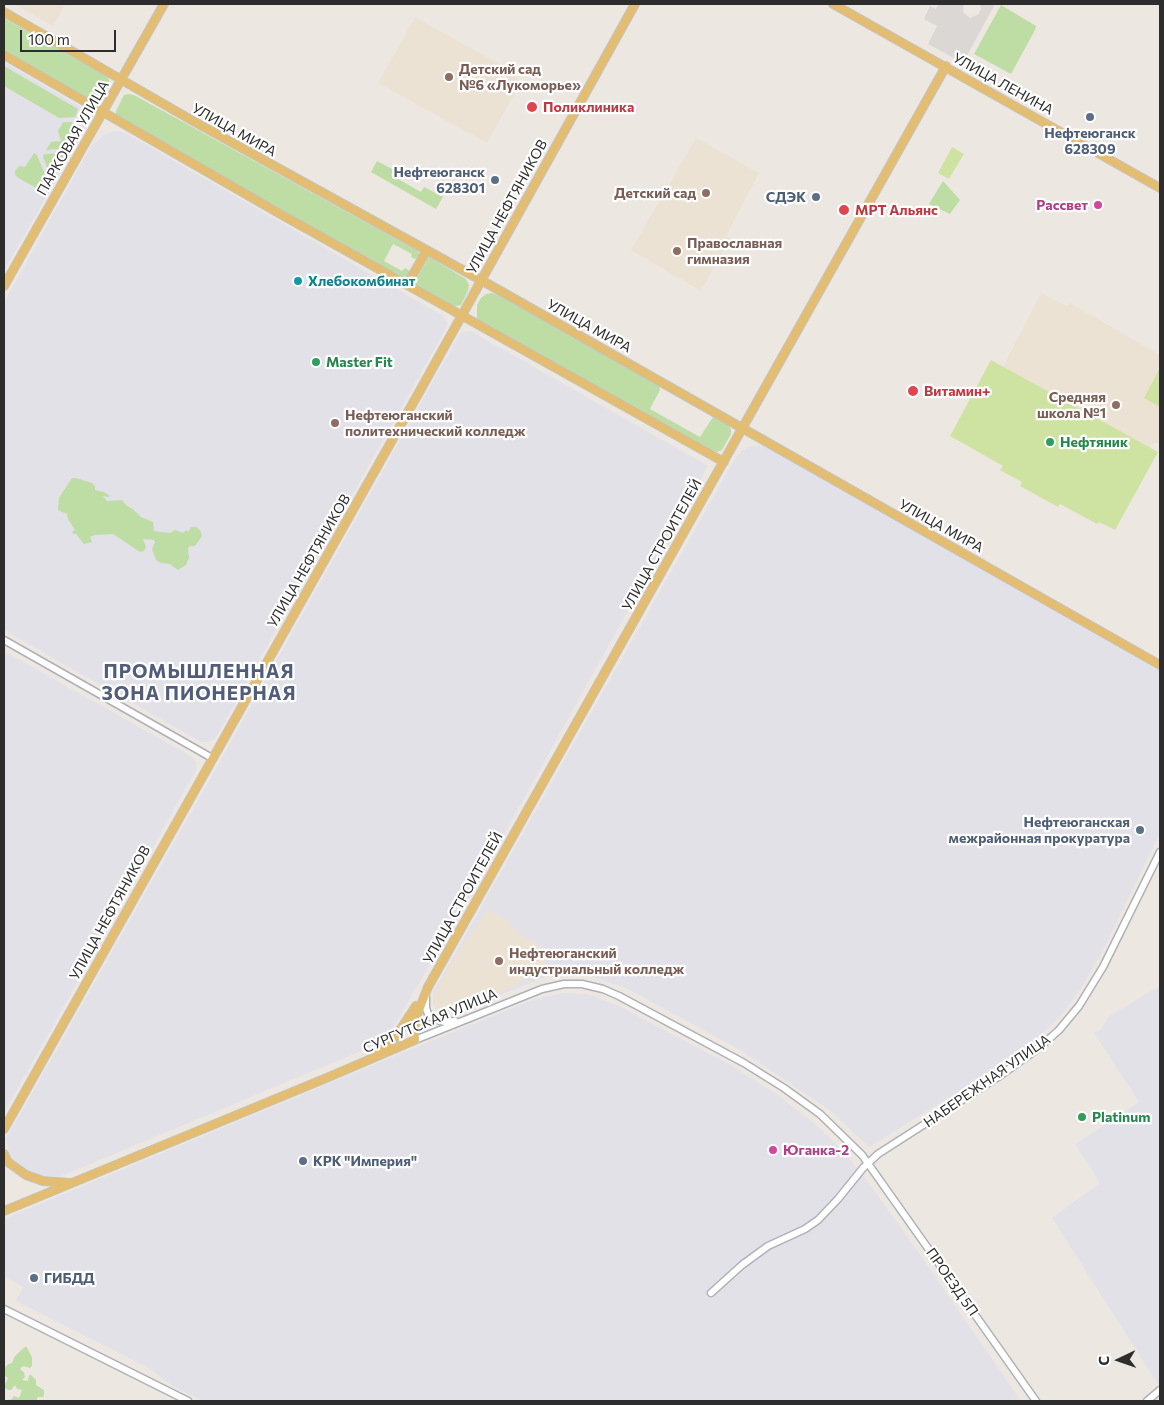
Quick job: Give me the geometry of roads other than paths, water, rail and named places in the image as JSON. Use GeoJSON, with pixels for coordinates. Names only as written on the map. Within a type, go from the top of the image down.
{"type":"FeatureCollection","features":[{"type":"Feature","properties":{"kind":"main road","name":"ПАРКОВАЯ УЛИЦА"},"geometry":{"type":"LineString","coordinates":[[4,286],[164,4]]}},
{"type":"Feature","properties":{"kind":"main road","name":"УЛИЦА НЕФТЯНИКОВ"},"geometry":{"type":"LineString","coordinates":[[4,1135],[6,1125],[462,316],[635,4]]}},
{"type":"Feature","properties":{"kind":"main road","name":"УЛИЦА ЛЕНИНА"},"geometry":{"type":"LineString","coordinates":[[833,4],[1160,188]]}},
{"type":"Feature","properties":{"kind":"main road","name":"УЛИЦА МИРА"},"geometry":{"type":"LineString","coordinates":[[4,12],[193,121],[743,427],[1160,665]]}},
{"type":"Feature","properties":{"kind":"main road"},"geometry":{"type":"LineString","coordinates":[[4,55],[407,285],[724,462]]}},
{"type":"Feature","properties":{"kind":"main road","name":"УЛИЦА СТРОИТЕЛЕЙ"},"geometry":{"type":"LineString","coordinates":[[415,1040],[414,1031],[417,1015],[428,987],[946,66]]}},
{"type":"Feature","properties":{"kind":"main road"},"geometry":{"type":"LineString","coordinates":[[407,285],[427,250]]}},
{"type":"Feature","properties":{"kind":"main road"},"geometry":{"type":"LineString","coordinates":[[372,1059],[394,1039],[428,987]]}},
{"type":"Feature","properties":{"kind":"main road","name":"СУРГУТСКАЯ УЛИЦА"},"geometry":{"type":"LineString","coordinates":[[4,1211],[415,1040]]}},
{"type":"Feature","properties":{"kind":"main road"},"geometry":{"type":"LineString","coordinates":[[4,1154],[14,1168],[35,1179],[74,1183]]}},
{"type":"Feature","properties":{"kind":"street"},"geometry":{"type":"LineString","coordinates":[[4,640],[212,758]]}},
{"type":"Feature","properties":{"kind":"street","name":"НАБЕРЕЖНАЯ УЛИЦА"},"geometry":{"type":"LineString","coordinates":[[711,1293],[756,1254],[818,1220],[868,1163],[884,1150],[1017,1063],[1040,1047],[1058,1030],[1079,1006],[1102,967],[1160,852]]}},
{"type":"Feature","properties":{"kind":"street","name":"СУРГУТСКАЯ УЛИЦА"},"geometry":{"type":"LineString","coordinates":[[415,1040],[535,991],[552,986],[582,984],[603,989],[734,1057],[784,1088],[832,1125],[868,1163]]}},
{"type":"Feature","properties":{"kind":"street"},"geometry":{"type":"LineString","coordinates":[[428,987],[426,1008],[428,1014],[433,1019],[445,1022],[464,1020]]}},
{"type":"Feature","properties":{"kind":"street","name":"ПРОЕЗД 5П"},"geometry":{"type":"LineString","coordinates":[[868,1163],[1036,1401]]}},
{"type":"Feature","properties":{"kind":"street"},"geometry":{"type":"LineString","coordinates":[[4,1309],[188,1401]]}},
{"type":"Feature","properties":{"kind":"street"},"geometry":{"type":"LineString","coordinates":[[1146,1401],[1160,1390]]}},
{"type":"Feature","properties":{"kind":"place","name":"Детский сад №6 «Лукоморье»"},"geometry":{"type":"Point","coordinates":[449,77]}},
{"type":"Feature","properties":{"kind":"place","name":"Поликлиника"},"geometry":{"type":"Point","coordinates":[532,107]}},
{"type":"Feature","properties":{"kind":"place","name":"Нефтеюганск 628309"},"geometry":{"type":"Point","coordinates":[1090,117]}},
{"type":"Feature","properties":{"kind":"place","name":"Нефтеюганск 628301"},"geometry":{"type":"Point","coordinates":[495,180]}},
{"type":"Feature","properties":{"kind":"place","name":"Детский сад"},"geometry":{"type":"Point","coordinates":[706,193]}},
{"type":"Feature","properties":{"kind":"place","name":"СДЭК"},"geometry":{"type":"Point","coordinates":[816,197]}},
{"type":"Feature","properties":{"kind":"place","name":"Рассвет"},"geometry":{"type":"Point","coordinates":[1098,205]}},
{"type":"Feature","properties":{"kind":"place","name":"МРТ Альянс"},"geometry":{"type":"Point","coordinates":[844,210]}},
{"type":"Feature","properties":{"kind":"place","name":"Православная гимназия"},"geometry":{"type":"Point","coordinates":[677,251]}},
{"type":"Feature","properties":{"kind":"place","name":"Хлебокомбинат"},"geometry":{"type":"Point","coordinates":[298,281]}},
{"type":"Feature","properties":{"kind":"place","name":"Master Fit"},"geometry":{"type":"Point","coordinates":[316,362]}},
{"type":"Feature","properties":{"kind":"place","name":"Витамин+"},"geometry":{"type":"Point","coordinates":[913,391]}},
{"type":"Feature","properties":{"kind":"place","name":"Средняя школа №1"},"geometry":{"type":"Point","coordinates":[1116,405]}},
{"type":"Feature","properties":{"kind":"place","name":"Нефтеюганский политехнический колледж"},"geometry":{"type":"Point","coordinates":[335,423]}},
{"type":"Feature","properties":{"kind":"place","name":"Нефтяник"},"geometry":{"type":"Point","coordinates":[1050,442]}},
{"type":"Feature","properties":{"kind":"place","name":"Нефтеюганская межрайонная прокуратура"},"geometry":{"type":"Point","coordinates":[1140,830]}},
{"type":"Feature","properties":{"kind":"place","name":"Нефтеюганский индустриальный колледж"},"geometry":{"type":"Point","coordinates":[499,961]}},
{"type":"Feature","properties":{"kind":"place","name":"Platinum"},"geometry":{"type":"Point","coordinates":[1082,1117]}},
{"type":"Feature","properties":{"kind":"place","name":"Юганка-2"},"geometry":{"type":"Point","coordinates":[773,1150]}},
{"type":"Feature","properties":{"kind":"place","name":"КРК \"Империя\""},"geometry":{"type":"Point","coordinates":[303,1161]}},
{"type":"Feature","properties":{"kind":"place","name":"ГИБДД"},"geometry":{"type":"Point","coordinates":[34,1278]}},
{"type":"Feature","properties":{"kind":"district","name":"ПРОМЫШЛЕННАЯ ЗОНА ПИОНЕРНАЯ"},"geometry":{"type":"Point","coordinates":[199,683]}}]}
